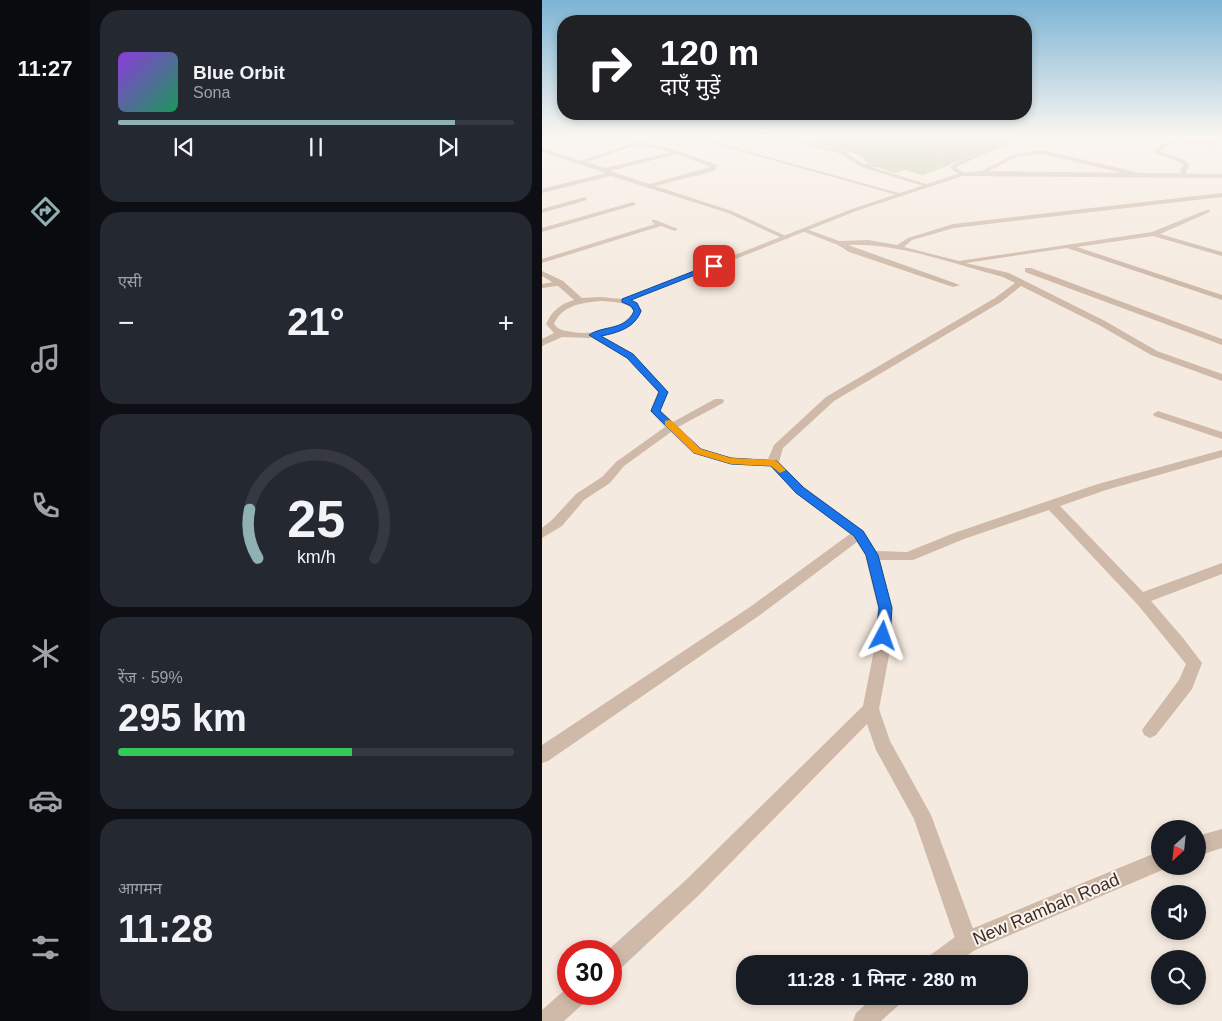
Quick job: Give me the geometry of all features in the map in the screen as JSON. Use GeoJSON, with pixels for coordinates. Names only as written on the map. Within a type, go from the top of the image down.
{"type":"FeatureCollection","features":[{"type":"Feature","properties":{"kind":"street"},"geometry":{"type":"LineString","coordinates":[[542,191],[572,184]]}},
{"type":"Feature","properties":{"kind":"street"},"geometry":{"type":"LineString","coordinates":[[641,184],[730,212],[786,238]]}},
{"type":"Feature","properties":{"kind":"street"},"geometry":{"type":"LineString","coordinates":[[648,186],[657,184]]}},
{"type":"Feature","properties":{"kind":"street"},"geometry":{"type":"LineString","coordinates":[[861,184],[899,194]]}},
{"type":"Feature","properties":{"kind":"street"},"geometry":{"type":"LineString","coordinates":[[921,184],[926,185]]}},
{"type":"Feature","properties":{"kind":"street"},"geometry":{"type":"LineString","coordinates":[[625,300],[804,230],[930,184]]}},
{"type":"Feature","properties":{"kind":"street"},"geometry":{"type":"LineString","coordinates":[[899,247],[910,239],[953,226],[1222,195]]}},
{"type":"Feature","properties":{"kind":"street"},"geometry":{"type":"LineString","coordinates":[[542,211],[585,199]]}},
{"type":"Feature","properties":{"kind":"street"},"geometry":{"type":"LineString","coordinates":[[542,230],[633,204]]}},
{"type":"Feature","properties":{"kind":"street"},"geometry":{"type":"LineString","coordinates":[[955,262],[1152,234],[1208,210]]}},
{"type":"Feature","properties":{"kind":"street"},"geometry":{"type":"LineString","coordinates":[[646,219],[675,229]]}},
{"type":"Feature","properties":{"kind":"street"},"geometry":{"type":"LineString","coordinates":[[542,261],[660,224]]}},
{"type":"Feature","properties":{"kind":"street"},"geometry":{"type":"LineString","coordinates":[[804,230],[852,250],[956,285]]}},
{"type":"Feature","properties":{"kind":"street"},"geometry":{"type":"LineString","coordinates":[[1152,234],[1222,254]]}},
{"type":"Feature","properties":{"kind":"street"},"geometry":{"type":"LineString","coordinates":[[838,243],[868,242],[899,247],[1006,275],[1102,322],[1154,353],[1222,378]]}},
{"type":"Feature","properties":{"kind":"street"},"geometry":{"type":"LineString","coordinates":[[1068,246],[1222,298]]}},
{"type":"Feature","properties":{"kind":"street"},"geometry":{"type":"LineString","coordinates":[[1028,270],[1222,342]]}},
{"type":"Feature","properties":{"kind":"street"},"geometry":{"type":"LineString","coordinates":[[542,273],[560,283],[580,301]]}},
{"type":"Feature","properties":{"kind":"street"},"geometry":{"type":"LineString","coordinates":[[774,463],[778,447],[830,399],[998,300],[1020,282]]}},
{"type":"Feature","properties":{"kind":"street"},"geometry":{"type":"LineString","coordinates":[[542,286],[560,283]]}},
{"type":"Feature","properties":{"kind":"street"},"geometry":{"type":"LineString","coordinates":[[604,298],[625,300],[634,305],[638,311],[635,318],[625,326],[611,332],[593,335],[563,334],[554,330],[550,324],[551,318],[557,311],[580,301],[604,298]]}},
{"type":"Feature","properties":{"kind":"street"},"geometry":{"type":"LineString","coordinates":[[542,343],[563,334]]}},
{"type":"Feature","properties":{"kind":"street"},"geometry":{"type":"LineString","coordinates":[[593,335],[630,356],[639,368],[658,385],[663,392],[655,411],[698,451],[731,461],[774,463],[800,490],[859,534],[872,555],[885,608],[882,650],[871,709],[882,744],[922,815],[967,942]]}},
{"type":"Feature","properties":{"kind":"street"},"geometry":{"type":"LineString","coordinates":[[542,534],[557,523],[580,497],[606,480],[620,464],[673,426],[719,401]]}},
{"type":"Feature","properties":{"kind":"street"},"geometry":{"type":"LineString","coordinates":[[1158,414],[1222,436]]}},
{"type":"Feature","properties":{"kind":"street"},"geometry":{"type":"LineString","coordinates":[[872,555],[908,557],[959,536],[1102,487],[1222,453]]}},
{"type":"Feature","properties":{"kind":"street"},"geometry":{"type":"LineString","coordinates":[[1051,504],[1140,599],[1194,662],[1186,684],[1150,730]]}},
{"type":"Feature","properties":{"kind":"street"},"geometry":{"type":"LineString","coordinates":[[542,755],[755,611],[859,534]]}},
{"type":"Feature","properties":{"kind":"street"},"geometry":{"type":"LineString","coordinates":[[1140,599],[1222,568]]}},
{"type":"Feature","properties":{"kind":"street"},"geometry":{"type":"LineString","coordinates":[[622,952],[693,887],[871,709]]}},
{"type":"Feature","properties":{"kind":"street"},"geometry":{"type":"LineString","coordinates":[[1206,843],[1222,838]]}},
{"type":"Feature","properties":{"kind":"street","name":"New Rambah Road"},"geometry":{"type":"LineString","coordinates":[[949,955],[967,942],[1151,865]]}},
{"type":"Feature","properties":{"kind":"street"},"geometry":{"type":"LineString","coordinates":[[547,1021],[564,1005]]}},
{"type":"Feature","properties":{"kind":"street"},"geometry":{"type":"LineString","coordinates":[[864,1021],[882,1005]]}},
{"type":"Feature","properties":{"kind":"slow traffic"},"geometry":{"type":"LineString","coordinates":[[669,423],[698,451],[731,461],[774,463],[780,470]]}},
{"type":"Feature","properties":{"kind":"route"},"geometry":{"type":"LineString","coordinates":[[714,266],[625,300],[634,305],[638,311],[635,318],[625,326],[611,332],[593,335],[597,339],[630,356],[639,368],[658,385],[663,392],[655,411],[698,451],[731,461],[774,463],[800,490],[859,534],[872,555],[885,608],[883,636]]}}]}
